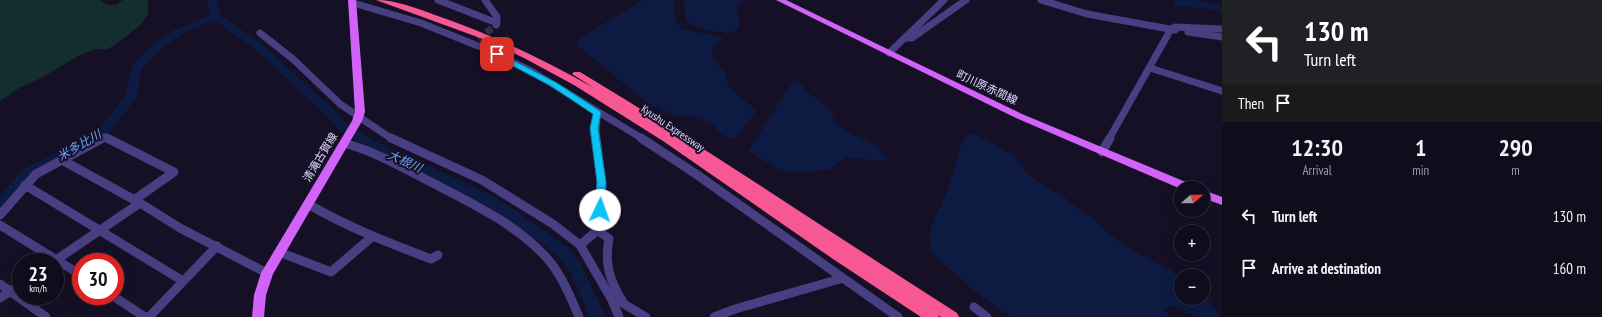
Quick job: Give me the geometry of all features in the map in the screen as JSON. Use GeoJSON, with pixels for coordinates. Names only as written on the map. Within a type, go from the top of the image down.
{"type":"FeatureCollection","features":[{"type":"Feature","properties":{"kind":"highway","name":"Kyushu Expressway"},"geometry":{"type":"LineString","coordinates":[[380,0],[431,16],[470,31],[547,66],[584,87],[656,132],[811,238],[932,317]]}},
{"type":"Feature","properties":{"kind":"highway","name":"Kyushu Expressway"},"geometry":{"type":"LineString","coordinates":[[400,0],[450,16],[499,36],[551,60],[590,82],[665,128],[820,232],[952,317]]}},
{"type":"Feature","properties":{"kind":"main road","name":"町川原赤間線"},"geometry":{"type":"LineString","coordinates":[[780,0],[970,93],[1102,152],[1174,182]]}},
{"type":"Feature","properties":{"kind":"main road","name":"清滝古賀線"},"geometry":{"type":"LineString","coordinates":[[258,317],[260,295],[267,273],[358,119],[361,106],[353,2]]}},
{"type":"Feature","properties":{"kind":"main road"},"geometry":{"type":"LineString","coordinates":[[1210,197],[1222,201]]}},
{"type":"Feature","properties":{"kind":"street"},"geometry":{"type":"LineString","coordinates":[[438,0],[496,24],[495,13],[485,0]]}},
{"type":"Feature","properties":{"kind":"street"},"geometry":{"type":"LineString","coordinates":[[933,0],[942,2]]}},
{"type":"Feature","properties":{"kind":"street"},"geometry":{"type":"LineString","coordinates":[[905,38],[912,38],[966,0]]}},
{"type":"Feature","properties":{"kind":"street"},"geometry":{"type":"LineString","coordinates":[[1041,0],[1087,14],[1222,37]]}},
{"type":"Feature","properties":{"kind":"street"},"geometry":{"type":"LineString","coordinates":[[353,2],[386,11],[475,41],[530,71],[597,113],[666,153],[840,279],[898,317]]}},
{"type":"Feature","properties":{"kind":"street"},"geometry":{"type":"LineString","coordinates":[[889,53],[942,2]]}},
{"type":"Feature","properties":{"kind":"street"},"geometry":{"type":"LineString","coordinates":[[1102,152],[1171,29],[1175,27],[1222,29]]}},
{"type":"Feature","properties":{"kind":"street"},"geometry":{"type":"LineString","coordinates":[[260,33],[293,59],[358,119],[396,141],[482,180],[554,224],[580,245],[612,300],[619,317]]}},
{"type":"Feature","properties":{"kind":"street"},"geometry":{"type":"LineString","coordinates":[[1150,68],[1222,91]]}},
{"type":"Feature","properties":{"kind":"street"},"geometry":{"type":"LineString","coordinates":[[580,245],[598,230],[602,182],[594,128],[597,113]]}},
{"type":"Feature","properties":{"kind":"street"},"geometry":{"type":"LineString","coordinates":[[0,215],[36,174],[105,137],[174,172],[100,230],[64,255]]}},
{"type":"Feature","properties":{"kind":"street"},"geometry":{"type":"LineString","coordinates":[[344,143],[364,147],[473,204],[513,229],[545,256],[565,283],[579,317]]}},
{"type":"Feature","properties":{"kind":"street"},"geometry":{"type":"LineString","coordinates":[[62,160],[180,228],[267,273]]}},
{"type":"Feature","properties":{"kind":"street"},"geometry":{"type":"LineString","coordinates":[[25,185],[183,281]]}},
{"type":"Feature","properties":{"kind":"street"},"geometry":{"type":"LineString","coordinates":[[308,204],[323,213],[373,236],[431,258],[438,254]]}},
{"type":"Feature","properties":{"kind":"street"},"geometry":{"type":"LineString","coordinates":[[0,225],[43,253]]}},
{"type":"Feature","properties":{"kind":"street"},"geometry":{"type":"LineString","coordinates":[[598,230],[609,239],[606,250],[608,272],[616,291],[623,302]]}},
{"type":"Feature","properties":{"kind":"street"},"geometry":{"type":"LineString","coordinates":[[279,252],[330,272],[373,236]]}},
{"type":"Feature","properties":{"kind":"street"},"geometry":{"type":"LineString","coordinates":[[149,317],[217,246]]}},
{"type":"Feature","properties":{"kind":"street"},"geometry":{"type":"LineString","coordinates":[[714,317],[735,309],[840,279]]}},
{"type":"Feature","properties":{"kind":"street"},"geometry":{"type":"LineString","coordinates":[[0,284],[46,317]]}},
{"type":"Feature","properties":{"kind":"street"},"geometry":{"type":"LineString","coordinates":[[0,298],[11,291]]}},
{"type":"Feature","properties":{"kind":"street"},"geometry":{"type":"LineString","coordinates":[[612,300],[623,302],[646,317]]}},
{"type":"Feature","properties":{"kind":"street"},"geometry":{"type":"LineString","coordinates":[[124,303],[145,317]]}},
{"type":"Feature","properties":{"kind":"street"},"geometry":{"type":"LineString","coordinates":[[974,307],[987,317]]}},
{"type":"Feature","properties":{"kind":"green space"},"geometry":{"type":"Polygon","coordinates":[[[0,0],[100,0],[107,5],[116,5],[123,0],[148,0],[148,15],[139,26],[115,45],[107,49],[95,49],[80,55],[41,78],[19,88],[0,101],[0,0]]]}},
{"type":"Feature","properties":{"kind":"water"},"geometry":{"type":"Polygon","coordinates":[[[642,0],[674,0],[676,20],[682,29],[721,37],[724,41],[714,45],[712,56],[724,71],[728,85],[748,104],[757,110],[736,138],[730,139],[721,134],[713,125],[690,115],[675,116],[649,104],[577,45],[577,41],[582,37],[642,0]]]}},
{"type":"Feature","properties":{"kind":"water"},"geometry":{"type":"Polygon","coordinates":[[[684,0],[744,0],[736,9],[739,26],[734,31],[722,32],[688,23],[685,16],[684,0]]]}},
{"type":"Feature","properties":{"kind":"water"},"geometry":{"type":"Polygon","coordinates":[[[1175,0],[1197,0],[1222,6],[1222,11],[1173,5],[1175,0]]]}},
{"type":"Feature","properties":{"kind":"water"},"geometry":{"type":"Polygon","coordinates":[[[795,78],[813,97],[830,110],[835,122],[839,126],[877,147],[888,160],[880,161],[845,157],[829,170],[794,173],[776,167],[748,151],[795,78]]]}},
{"type":"Feature","properties":{"kind":"water"},"geometry":{"type":"Polygon","coordinates":[[[973,133],[1016,157],[1028,174],[1042,185],[1066,198],[1079,210],[1093,217],[1106,232],[1133,251],[1174,272],[1174,305],[1210,305],[1210,302],[1220,317],[1196,317],[1171,305],[1163,308],[1168,315],[1166,317],[1011,317],[977,293],[940,261],[932,251],[930,241],[931,226],[946,194],[962,142],[966,135],[973,133]]]}},
{"type":"Feature","properties":{"kind":"waterway","name":"大根川"},"geometry":{"type":"LineString","coordinates":[[212,0],[215,16]]}},
{"type":"Feature","properties":{"kind":"waterway","name":"米多比川"},"geometry":{"type":"LineString","coordinates":[[0,206],[17,183],[27,173],[101,135],[130,98],[137,67],[159,45],[178,32],[215,16]]}},
{"type":"Feature","properties":{"kind":"waterway","name":"大根川"},"geometry":{"type":"LineString","coordinates":[[215,16],[259,47],[333,115],[342,126],[365,141],[492,202],[562,250],[575,267],[598,317]]}},
{"type":"Feature","properties":{"kind":"tunnel"},"geometry":{"type":"LineString","coordinates":[[478,39],[495,26]]}},
{"type":"Feature","properties":{"kind":"route"},"geometry":{"type":"LineString","coordinates":[[497,54],[554,84],[597,113],[594,128],[602,182],[600,210]]}}]}
